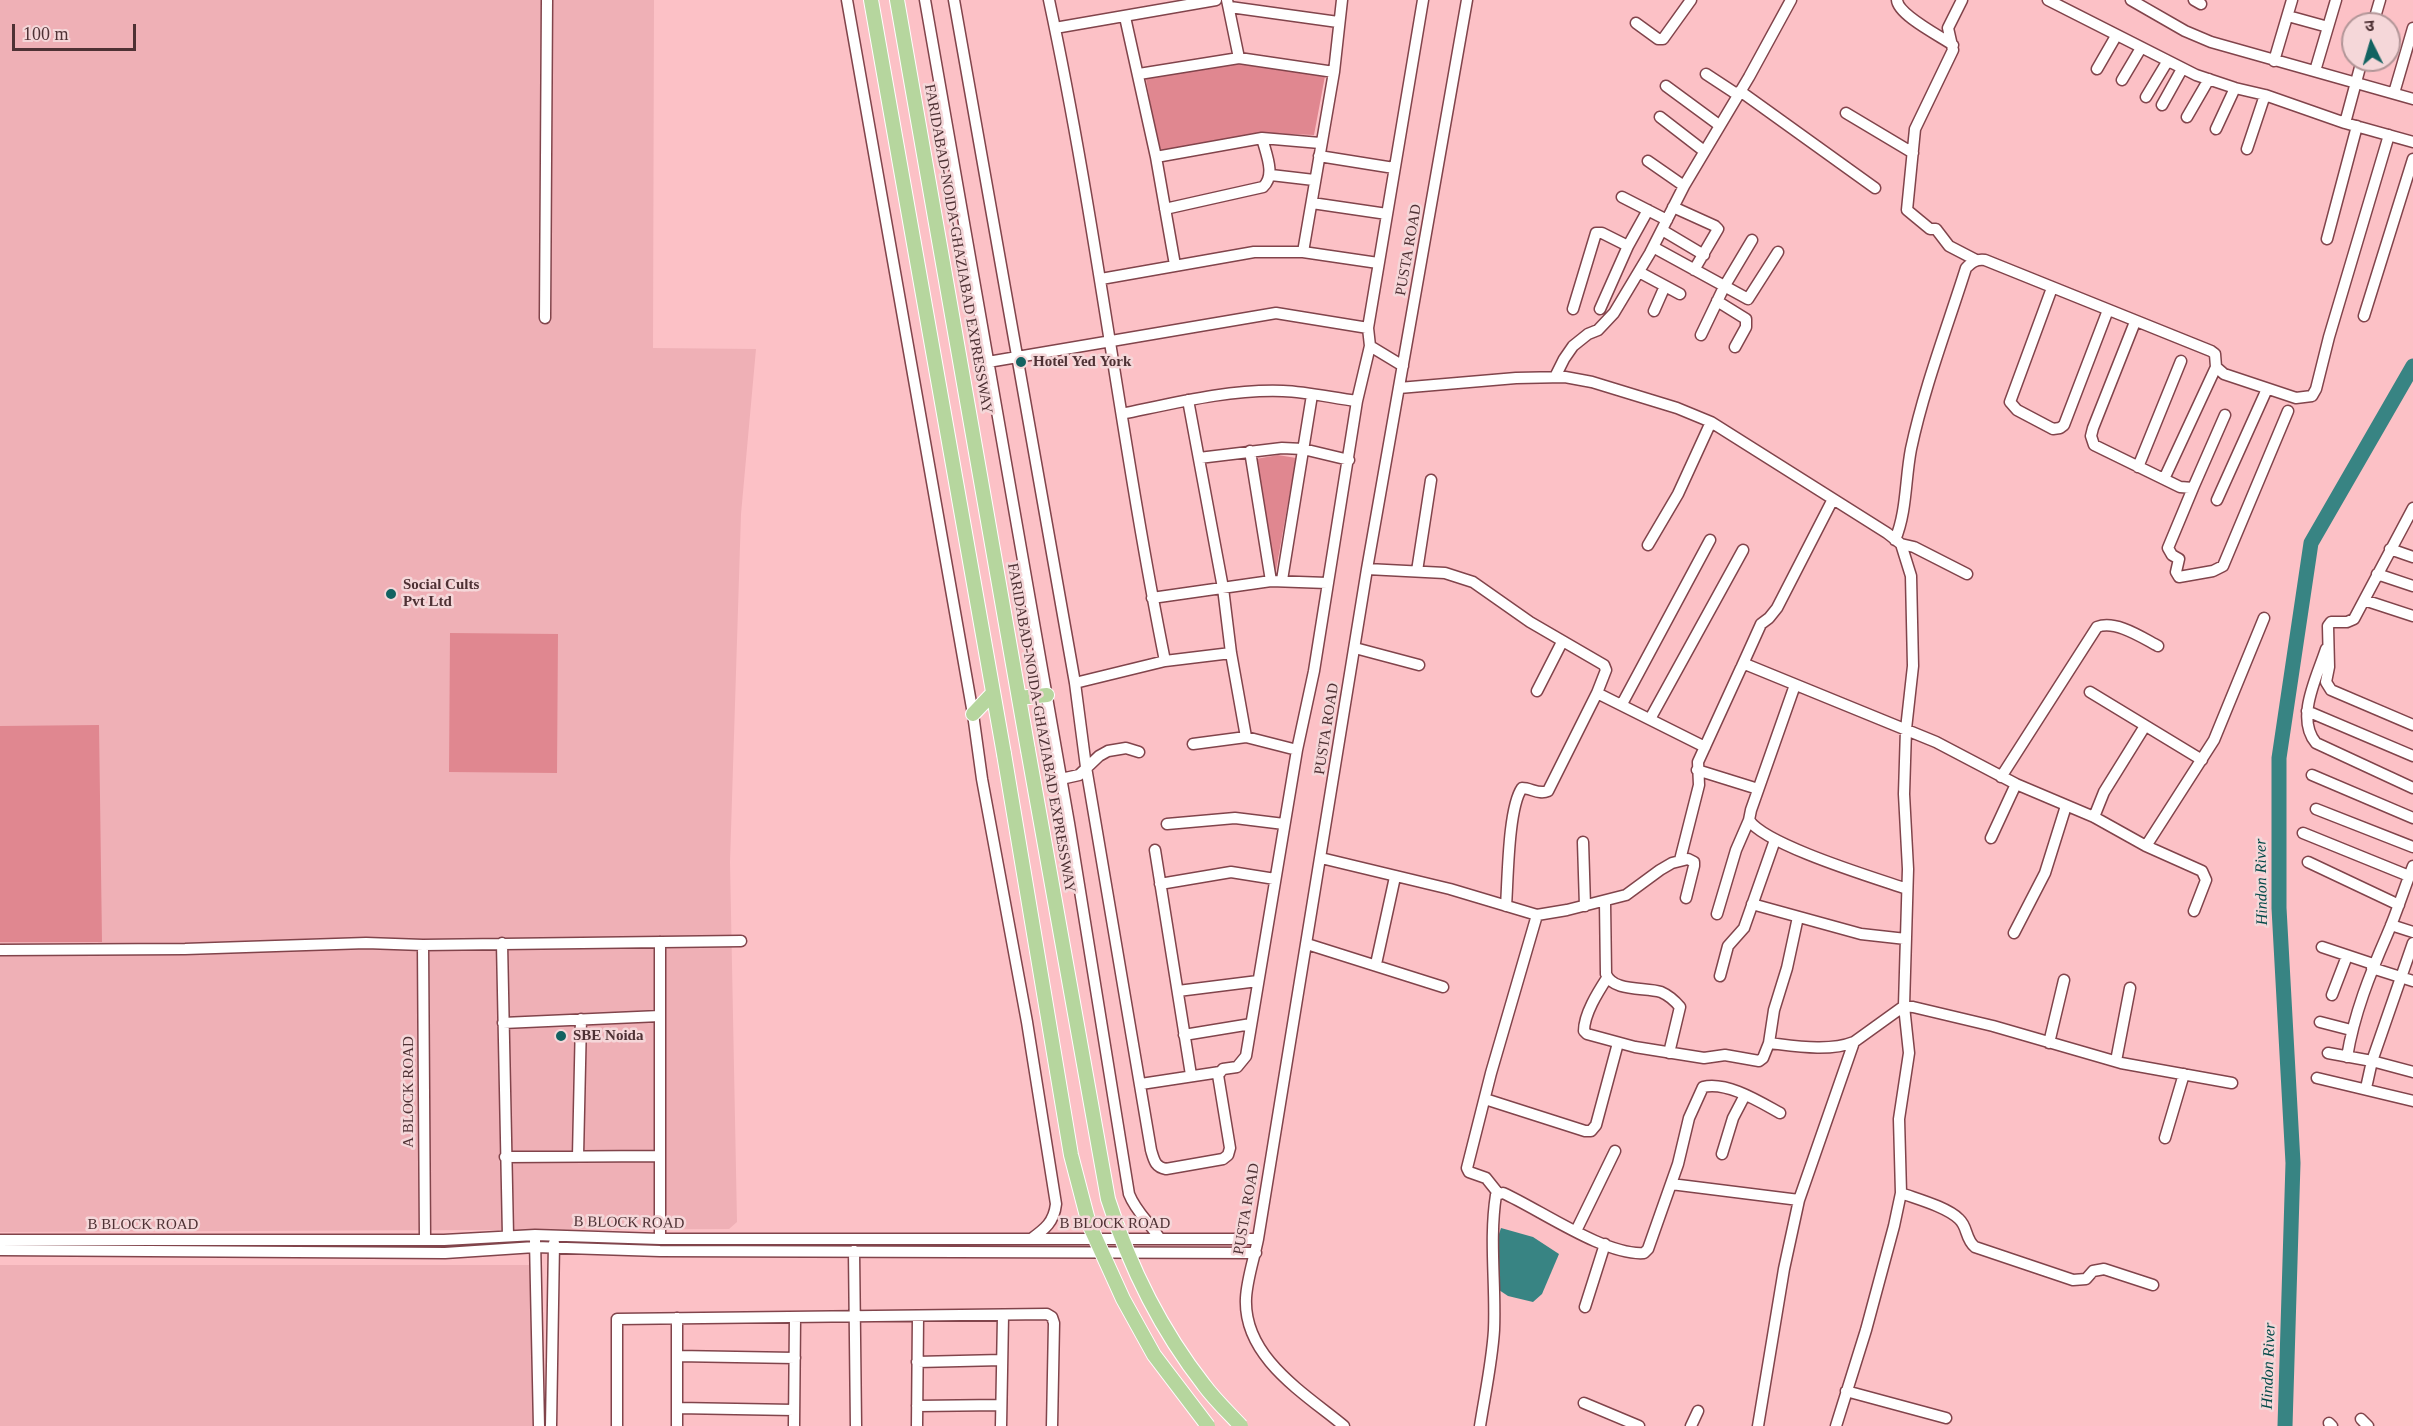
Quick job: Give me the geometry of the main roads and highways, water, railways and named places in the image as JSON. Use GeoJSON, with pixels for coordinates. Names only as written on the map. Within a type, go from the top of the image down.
{"type":"FeatureCollection","features":[{"type":"Feature","properties":{"kind":"main road"},"geometry":{"type":"LineString","coordinates":[[872,0],[1004,754],[1071,1155],[1089,1224],[1123,1299],[1154,1355],[1208,1426]]}},
{"type":"Feature","properties":{"kind":"main road","name":"FARIDABAD-NOIDA-GHAZIABAD EXPRESSWAY"},"geometry":{"type":"LineString","coordinates":[[897,0],[1090,1101],[1111,1208],[1128,1255],[1157,1315],[1204,1385],[1241,1426]]}},
{"type":"Feature","properties":{"kind":"main road"},"geometry":{"type":"LineString","coordinates":[[973,714],[993,693]]}},
{"type":"Feature","properties":{"kind":"main road"},"geometry":{"type":"LineString","coordinates":[[1020,698],[1047,695]]}},
{"type":"Feature","properties":{"kind":"water"},"geometry":{"type":"Polygon","coordinates":[[[1501,1228],[1533,1237],[1559,1254],[1542,1294],[1533,1302],[1508,1296],[1496,1288],[1501,1228]]]}},
{"type":"Feature","properties":{"kind":"waterway","name":"Hindon River"},"geometry":{"type":"LineString","coordinates":[[2285,1426],[2293,1163],[2279,908],[2279,758],[2311,543],[2413,366]]}},
{"type":"Feature","properties":{"kind":"place","name":"Hotel Yed York"},"geometry":{"type":"Point","coordinates":[1021,362]}},
{"type":"Feature","properties":{"kind":"place","name":"Social Cults Pvt Ltd"},"geometry":{"type":"Point","coordinates":[391,594]}},
{"type":"Feature","properties":{"kind":"place","name":"SBE Noida"},"geometry":{"type":"Point","coordinates":[561,1036]}}]}
